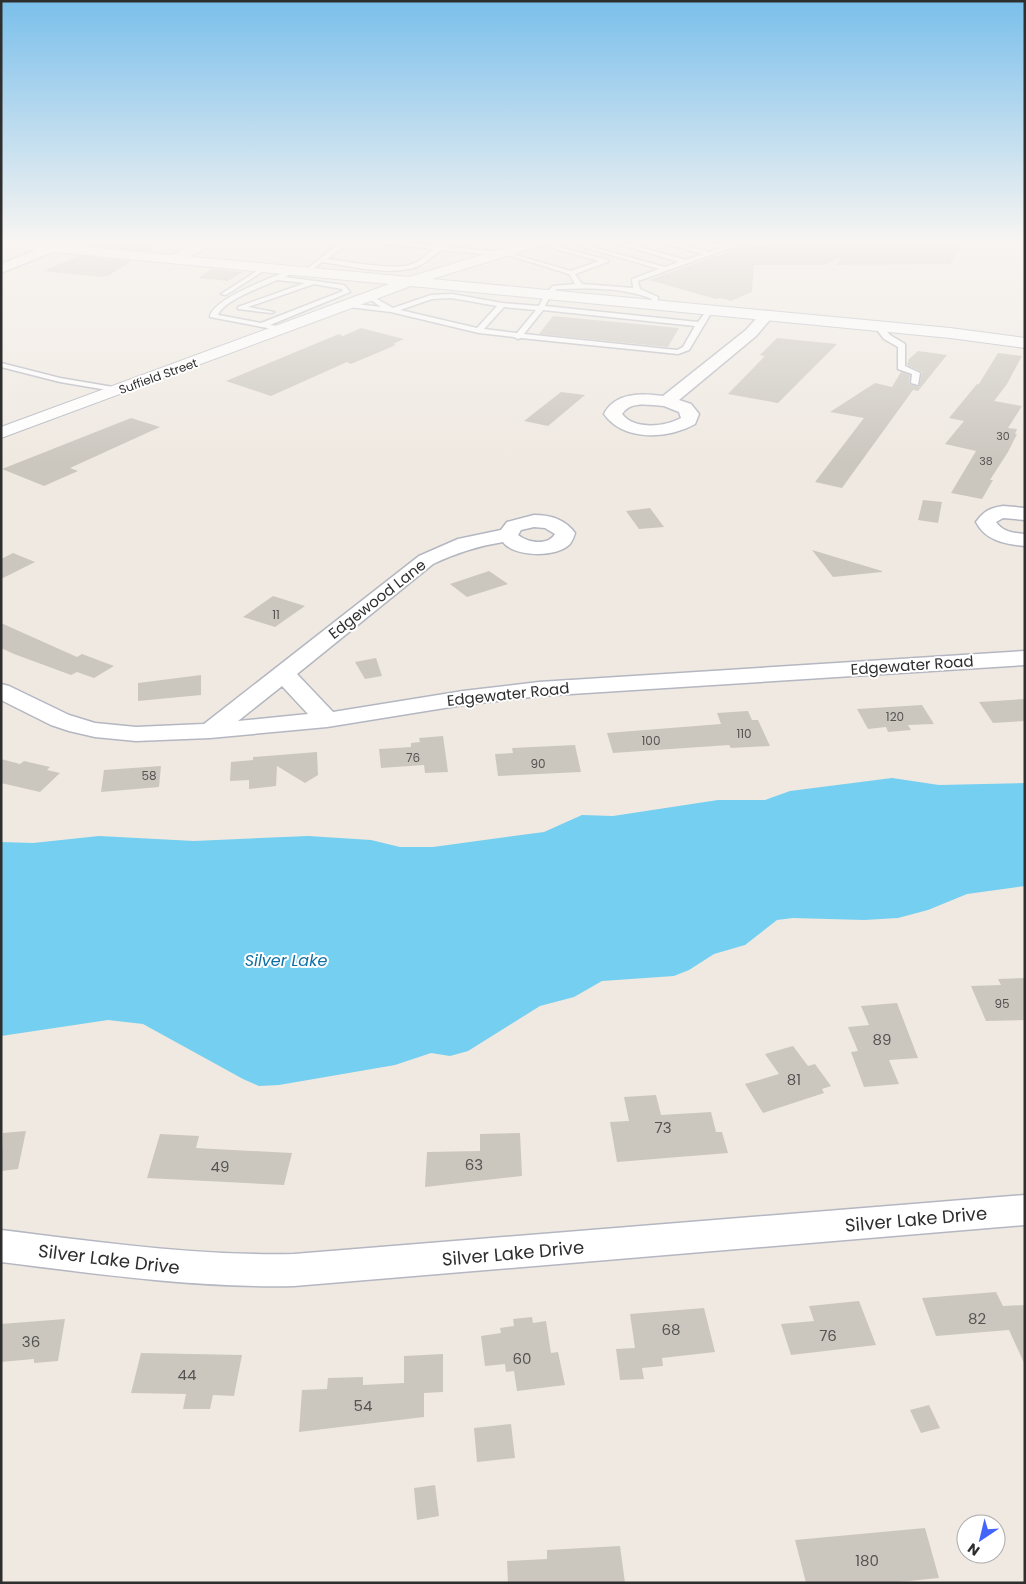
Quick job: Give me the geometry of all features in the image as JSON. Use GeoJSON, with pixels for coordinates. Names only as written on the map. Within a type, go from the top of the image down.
{"type":"FeatureCollection","features":[{"type":"Feature","properties":{"kind":"street","name":"Suffield Street"},"geometry":{"type":"LineString","coordinates":[[1,433],[118,390],[277,326],[315,315]]}},
{"type":"Feature","properties":{"kind":"street"},"geometry":{"type":"LineString","coordinates":[[668,401],[751,333],[767,315],[1025,342]]}},
{"type":"Feature","properties":{"kind":"street"},"geometry":{"type":"LineString","coordinates":[[1024,511],[997,513],[989,517],[986,522],[989,528],[997,534],[1025,540]]}},
{"type":"Feature","properties":{"kind":"street","name":"Edgewood Lane"},"geometry":{"type":"LineString","coordinates":[[210,731],[426,560],[452,547],[471,541],[508,535]]}},
{"type":"Feature","properties":{"kind":"street","name":"Edgewater Road"},"geometry":{"type":"LineString","coordinates":[[1,691],[60,720],[94,730],[136,734],[210,731],[327,720],[463,698],[539,690],[1025,658]]}},
{"type":"Feature","properties":{"kind":"street"},"geometry":{"type":"LineString","coordinates":[[283,673],[327,720]]}},
{"type":"Feature","properties":{"kind":"street","name":"Silver Lake Drive"},"geometry":{"type":"LineString","coordinates":[[1,1246],[161,1266],[243,1270],[294,1270],[1025,1210]]}},
{"type":"Feature","properties":{"kind":"lane"},"geometry":{"type":"LineString","coordinates":[[214,315],[214,317],[277,326],[300,315]]}},
{"type":"Feature","properties":{"kind":"lane"},"geometry":{"type":"LineString","coordinates":[[222,315],[277,326]]}},
{"type":"Feature","properties":{"kind":"lane"},"geometry":{"type":"LineString","coordinates":[[412,315],[479,331],[518,337],[678,352],[686,348],[706,315]]}},
{"type":"Feature","properties":{"kind":"lane"},"geometry":{"type":"LineString","coordinates":[[479,331],[493,315]]}},
{"type":"Feature","properties":{"kind":"lane"},"geometry":{"type":"LineString","coordinates":[[518,337],[534,315]]}},
{"type":"Feature","properties":{"kind":"lane"},"geometry":{"type":"LineString","coordinates":[[636,315],[700,324]]}},
{"type":"Feature","properties":{"kind":"lane"},"geometry":{"type":"LineString","coordinates":[[260,325],[277,326]]}},
{"type":"Feature","properties":{"kind":"lane"},"geometry":{"type":"LineString","coordinates":[[878,326],[887,337],[902,346],[901,367],[916,372],[915,383]]}},
{"type":"Feature","properties":{"kind":"lane"},"geometry":{"type":"LineString","coordinates":[[1,364],[60,380],[118,390]]}},
{"type":"Feature","properties":{"kind":"water","name":"Silver Lake"},"geometry":{"type":"Polygon","coordinates":[[[892,778],[939,785],[1025,783],[1025,886],[967,894],[928,910],[898,918],[864,920],[793,918],[777,920],[745,945],[714,954],[689,970],[674,976],[602,981],[574,997],[540,1006],[468,1051],[450,1056],[431,1053],[395,1065],[279,1085],[259,1086],[243,1079],[143,1024],[108,1020],[1,1036],[1,842],[33,843],[99,836],[194,841],[308,836],[371,840],[400,847],[433,847],[544,832],[582,815],[613,816],[718,800],[765,800],[790,791],[892,778]]]}},
{"type":"Feature","properties":{"kind":"building"},"geometry":{"type":"Polygon","coordinates":[[[553,316],[679,328],[668,347],[539,334],[553,316]]]}},
{"type":"Feature","properties":{"kind":"building"},"geometry":{"type":"Polygon","coordinates":[[[361,328],[404,339],[393,344],[396,345],[351,364],[347,362],[271,396],[226,381],[339,334],[343,336],[361,328]]]}},
{"type":"Feature","properties":{"kind":"building"},"geometry":{"type":"Polygon","coordinates":[[[777,338],[837,344],[778,403],[728,394],[765,356],[760,355],[777,338]]]}},
{"type":"Feature","properties":{"kind":"building"},"geometry":{"type":"Polygon","coordinates":[[[918,351],[947,355],[918,391],[913,390],[842,488],[815,482],[864,418],[830,412],[875,383],[892,387],[901,372],[910,375],[909,384],[919,387],[922,372],[907,365],[909,359],[918,351]]]}},
{"type":"Feature","properties":{"kind":"building"},"geometry":{"type":"Polygon","coordinates":[[[998,353],[1022,356],[1007,384],[994,401],[1022,406],[1008,428],[1017,429],[1015,434],[1017,434],[990,480],[993,480],[982,499],[951,493],[976,451],[945,444],[964,421],[949,418],[979,384],[998,353]]]}},
{"type":"Feature","properties":{"kind":"building"},"geometry":{"type":"Polygon","coordinates":[[[561,392],[585,395],[548,426],[524,421],[561,392]]]}},
{"type":"Feature","properties":{"kind":"building"},"geometry":{"type":"Polygon","coordinates":[[[131,418],[160,427],[70,468],[78,471],[44,486],[2,469],[131,418]]]}},
{"type":"Feature","properties":{"kind":"building"},"geometry":{"type":"Polygon","coordinates":[[[923,500],[942,502],[938,523],[918,520],[923,500]]]}},
{"type":"Feature","properties":{"kind":"building"},"geometry":{"type":"Polygon","coordinates":[[[650,508],[664,527],[639,529],[626,511],[650,508]]]}},
{"type":"Feature","properties":{"kind":"building"},"geometry":{"type":"Polygon","coordinates":[[[812,550],[882,571],[882,572],[833,577],[812,550]]]}},
{"type":"Feature","properties":{"kind":"building"},"geometry":{"type":"Polygon","coordinates":[[[13,553],[35,562],[1,579],[1,559],[13,553]]]}},
{"type":"Feature","properties":{"kind":"building"},"geometry":{"type":"Polygon","coordinates":[[[489,571],[508,584],[467,597],[450,584],[489,571]]]}},
{"type":"Feature","properties":{"kind":"building"},"geometry":{"type":"Polygon","coordinates":[[[273,596],[305,606],[275,627],[243,617],[273,596]]]}},
{"type":"Feature","properties":{"kind":"building"},"geometry":{"type":"Polygon","coordinates":[[[1,623],[77,657],[82,654],[114,666],[94,678],[77,672],[71,675],[14,654],[1,648],[1,623]]]}},
{"type":"Feature","properties":{"kind":"building"},"geometry":{"type":"Polygon","coordinates":[[[376,658],[382,676],[365,679],[355,662],[376,658]]]}},
{"type":"Feature","properties":{"kind":"building"},"geometry":{"type":"Polygon","coordinates":[[[201,675],[201,695],[138,701],[138,683],[201,675]]]}},
{"type":"Feature","properties":{"kind":"building"},"geometry":{"type":"Polygon","coordinates":[[[1025,699],[1025,721],[993,723],[979,702],[1025,699]]]}},
{"type":"Feature","properties":{"kind":"building"},"geometry":{"type":"Polygon","coordinates":[[[922,705],[934,724],[908,725],[911,730],[888,732],[886,727],[868,729],[857,709],[922,705]]]}},
{"type":"Feature","properties":{"kind":"building"},"geometry":{"type":"Polygon","coordinates":[[[748,711],[752,720],[758,720],[770,746],[731,748],[729,745],[613,753],[607,733],[721,724],[717,713],[748,711]]]}},
{"type":"Feature","properties":{"kind":"building"},"geometry":{"type":"Polygon","coordinates":[[[443,736],[448,772],[425,773],[424,765],[381,768],[379,749],[411,747],[411,743],[420,742],[419,738],[443,736]]]}},
{"type":"Feature","properties":{"kind":"building"},"geometry":{"type":"Polygon","coordinates":[[[575,745],[581,772],[498,776],[495,754],[513,753],[512,748],[575,745]]]}},
{"type":"Feature","properties":{"kind":"building"},"geometry":{"type":"Polygon","coordinates":[[[317,752],[318,775],[305,783],[277,766],[276,786],[249,789],[249,780],[230,781],[231,762],[253,760],[253,757],[317,752]]]}},
{"type":"Feature","properties":{"kind":"building"},"geometry":{"type":"Polygon","coordinates":[[[1,759],[20,764],[24,761],[50,767],[47,770],[60,773],[40,792],[1,783],[1,759]]]}},
{"type":"Feature","properties":{"kind":"building"},"geometry":{"type":"Polygon","coordinates":[[[161,766],[159,787],[101,792],[104,770],[161,766]]]}},
{"type":"Feature","properties":{"kind":"building"},"geometry":{"type":"Polygon","coordinates":[[[1025,978],[1025,1020],[986,1021],[971,986],[1001,985],[998,979],[1025,978]]]}},
{"type":"Feature","properties":{"kind":"building"},"geometry":{"type":"Polygon","coordinates":[[[897,1003],[918,1058],[889,1060],[899,1084],[864,1087],[851,1052],[858,1051],[848,1027],[869,1025],[861,1006],[897,1003]]]}},
{"type":"Feature","properties":{"kind":"building"},"geometry":{"type":"Polygon","coordinates":[[[793,1046],[808,1066],[815,1064],[831,1086],[822,1089],[824,1093],[763,1113],[745,1084],[779,1074],[765,1054],[793,1046]]]}},
{"type":"Feature","properties":{"kind":"building"},"geometry":{"type":"Polygon","coordinates":[[[656,1095],[661,1115],[711,1112],[716,1132],[722,1132],[728,1153],[617,1162],[610,1122],[629,1121],[624,1097],[656,1095]]]}},
{"type":"Feature","properties":{"kind":"building"},"geometry":{"type":"Polygon","coordinates":[[[26,1131],[18,1169],[1,1171],[3,1133],[26,1131]]]}},
{"type":"Feature","properties":{"kind":"building"},"geometry":{"type":"Polygon","coordinates":[[[520,1133],[522,1176],[425,1187],[427,1152],[480,1151],[480,1134],[520,1133]]]}},
{"type":"Feature","properties":{"kind":"building"},"geometry":{"type":"Polygon","coordinates":[[[160,1134],[199,1136],[196,1148],[292,1153],[284,1185],[147,1178],[160,1134]]]}},
{"type":"Feature","properties":{"kind":"building"},"geometry":{"type":"Polygon","coordinates":[[[996,1292],[1003,1306],[1025,1305],[1025,1365],[1009,1330],[936,1336],[922,1298],[996,1292]]]}},
{"type":"Feature","properties":{"kind":"building"},"geometry":{"type":"Polygon","coordinates":[[[859,1301],[876,1345],[791,1355],[781,1324],[814,1321],[809,1306],[859,1301]]]}},
{"type":"Feature","properties":{"kind":"building"},"geometry":{"type":"Polygon","coordinates":[[[704,1308],[715,1352],[662,1358],[663,1366],[642,1368],[644,1379],[620,1380],[616,1349],[635,1348],[630,1314],[704,1308]]]}},
{"type":"Feature","properties":{"kind":"building"},"geometry":{"type":"Polygon","coordinates":[[[532,1317],[533,1323],[546,1321],[551,1353],[558,1352],[565,1385],[517,1391],[514,1371],[506,1372],[505,1364],[485,1366],[481,1336],[501,1333],[500,1328],[514,1326],[513,1319],[532,1317]]]}},
{"type":"Feature","properties":{"kind":"building"},"geometry":{"type":"Polygon","coordinates":[[[65,1319],[58,1361],[34,1363],[34,1359],[1,1362],[1,1324],[65,1319]]]}},
{"type":"Feature","properties":{"kind":"building"},"geometry":{"type":"Polygon","coordinates":[[[141,1353],[242,1355],[234,1396],[213,1395],[210,1409],[183,1409],[186,1394],[131,1393],[141,1353]]]}},
{"type":"Feature","properties":{"kind":"building"},"geometry":{"type":"Polygon","coordinates":[[[443,1354],[443,1392],[424,1393],[424,1417],[299,1432],[302,1390],[327,1389],[328,1378],[363,1377],[363,1385],[404,1383],[404,1356],[443,1354]]]}},
{"type":"Feature","properties":{"kind":"building"},"geometry":{"type":"Polygon","coordinates":[[[929,1405],[940,1428],[921,1433],[910,1410],[929,1405]]]}},
{"type":"Feature","properties":{"kind":"building"},"geometry":{"type":"Polygon","coordinates":[[[511,1424],[515,1458],[477,1462],[474,1428],[511,1424]]]}},
{"type":"Feature","properties":{"kind":"building"},"geometry":{"type":"Polygon","coordinates":[[[435,1485],[439,1516],[417,1520],[414,1488],[435,1485]]]}},
{"type":"Feature","properties":{"kind":"building"},"geometry":{"type":"Polygon","coordinates":[[[925,1528],[939,1578],[889,1583],[806,1583],[795,1540],[925,1528]]]}},
{"type":"Feature","properties":{"kind":"building"},"geometry":{"type":"Polygon","coordinates":[[[620,1546],[625,1583],[508,1583],[507,1561],[547,1559],[547,1550],[620,1546]]]}}]}
